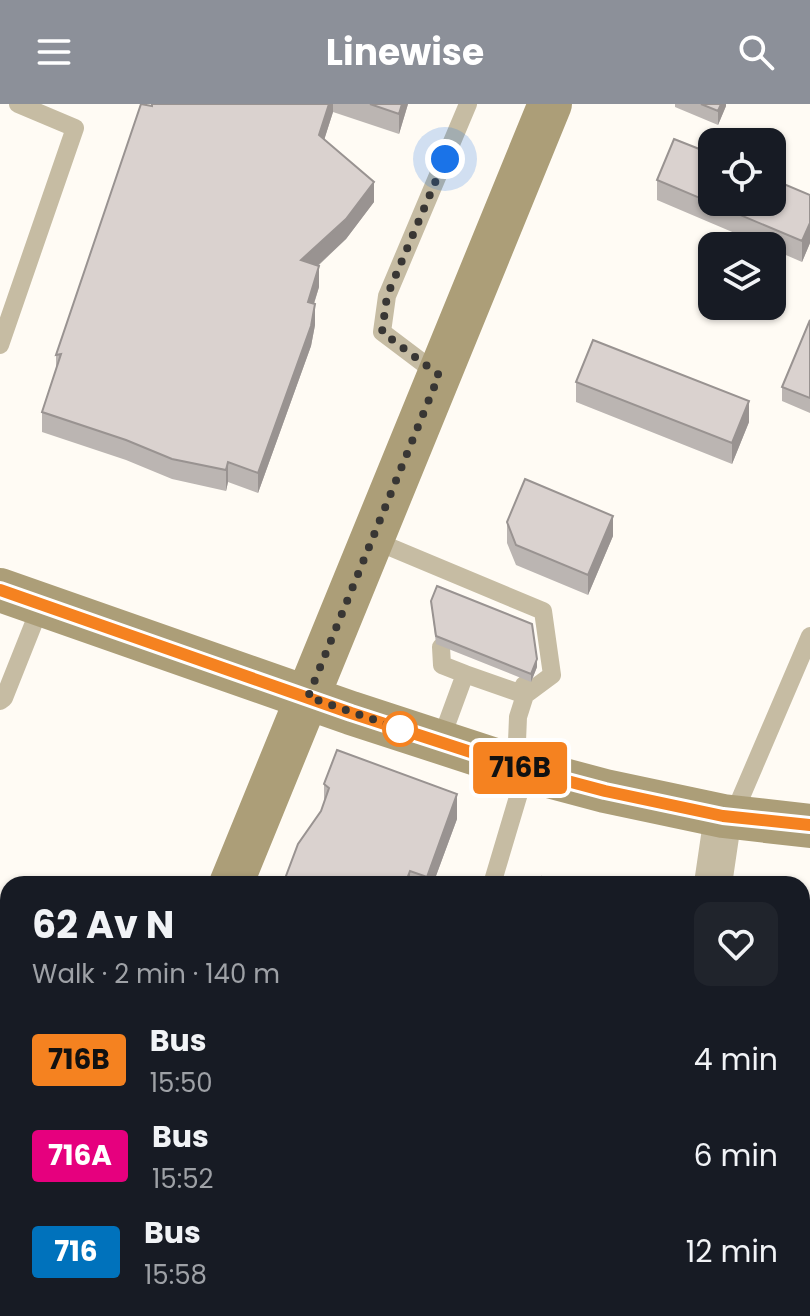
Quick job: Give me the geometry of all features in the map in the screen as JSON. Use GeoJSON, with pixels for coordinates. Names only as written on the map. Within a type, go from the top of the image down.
{"type":"FeatureCollection","features":[{"type":"Feature","properties":{"kind":"street"},"geometry":{"type":"LineString","coordinates":[[234,876],[550,104]]}},
{"type":"Feature","properties":{"kind":"street"},"geometry":{"type":"LineString","coordinates":[[0,590],[521,768],[605,791],[727,817],[810,826]]}},
{"type":"Feature","properties":{"kind":"street"},"geometry":{"type":"LineString","coordinates":[[715,876],[727,817]]}},
{"type":"Feature","properties":{"kind":"lane"},"geometry":{"type":"LineString","coordinates":[[0,345],[75,128],[18,104]]}},
{"type":"Feature","properties":{"kind":"lane"},"geometry":{"type":"LineString","coordinates":[[439,375],[382,332],[387,296],[468,104]]}},
{"type":"Feature","properties":{"kind":"lane"},"geometry":{"type":"LineString","coordinates":[[373,540],[437,574],[476,583],[543,611],[552,675],[524,688],[442,665],[441,647]]}},
{"type":"Feature","properties":{"kind":"lane"},"geometry":{"type":"LineString","coordinates":[[476,583],[477,607]]}},
{"type":"Feature","properties":{"kind":"lane"},"geometry":{"type":"LineString","coordinates":[[520,601],[521,626]]}},
{"type":"Feature","properties":{"kind":"lane"},"geometry":{"type":"LineString","coordinates":[[0,701],[4,698],[41,605]]}},
{"type":"Feature","properties":{"kind":"lane"},"geometry":{"type":"LineString","coordinates":[[727,817],[810,636]]}},
{"type":"Feature","properties":{"kind":"lane"},"geometry":{"type":"LineString","coordinates":[[440,742],[475,672]]}},
{"type":"Feature","properties":{"kind":"lane"},"geometry":{"type":"LineString","coordinates":[[494,876],[521,768],[518,717],[524,688]]}},
{"type":"Feature","properties":{"kind":"building"},"geometry":{"type":"Polygon","coordinates":[[[141,104],[329,104],[319,135],[374,182],[346,219],[301,260],[319,266],[308,302],[315,304],[311,326],[258,473],[228,462],[226,470],[172,459],[42,412],[61,354],[56,355],[141,104]]]}},
{"type":"Feature","properties":{"kind":"building"},"geometry":{"type":"Polygon","coordinates":[[[370,104],[402,104],[399,114],[370,104]]]}},
{"type":"Feature","properties":{"kind":"building"},"geometry":{"type":"Polygon","coordinates":[[[701,104],[721,104],[718,111],[701,104]]]}},
{"type":"Feature","properties":{"kind":"building"},"geometry":{"type":"Polygon","coordinates":[[[674,139],[698,148],[698,197],[657,180],[674,139]]]}},
{"type":"Feature","properties":{"kind":"building"},"geometry":{"type":"Polygon","coordinates":[[[786,185],[810,195],[810,223],[802,241],[743,216],[786,216],[786,185]]]}},
{"type":"Feature","properties":{"kind":"building"},"geometry":{"type":"Polygon","coordinates":[[[810,320],[810,398],[782,387],[810,320]]]}},
{"type":"Feature","properties":{"kind":"building"},"geometry":{"type":"Polygon","coordinates":[[[593,340],[749,401],[732,443],[576,382],[593,340]]]}},
{"type":"Feature","properties":{"kind":"building"},"geometry":{"type":"Polygon","coordinates":[[[525,479],[613,516],[588,575],[516,545],[507,522],[525,479]]]}},
{"type":"Feature","properties":{"kind":"building"},"geometry":{"type":"Polygon","coordinates":[[[437,586],[532,624],[537,659],[531,674],[436,636],[431,601],[437,586]]]}},
{"type":"Feature","properties":{"kind":"building"},"geometry":{"type":"Polygon","coordinates":[[[337,750],[457,794],[427,876],[410,871],[408,876],[286,876],[298,844],[321,811],[329,788],[324,784],[337,750]]]}},
{"type":"Feature","properties":{"kind":"bus line","name":"716B"},"geometry":{"type":"LineString","coordinates":[[0,590],[351,713],[526,770],[605,791],[732,818],[810,825]]}},
{"type":"Feature","properties":{"kind":"route"},"geometry":{"type":"LineString","coordinates":[[400,729],[407,731],[308,697],[439,375],[382,332],[387,296],[445,159]]}}]}
